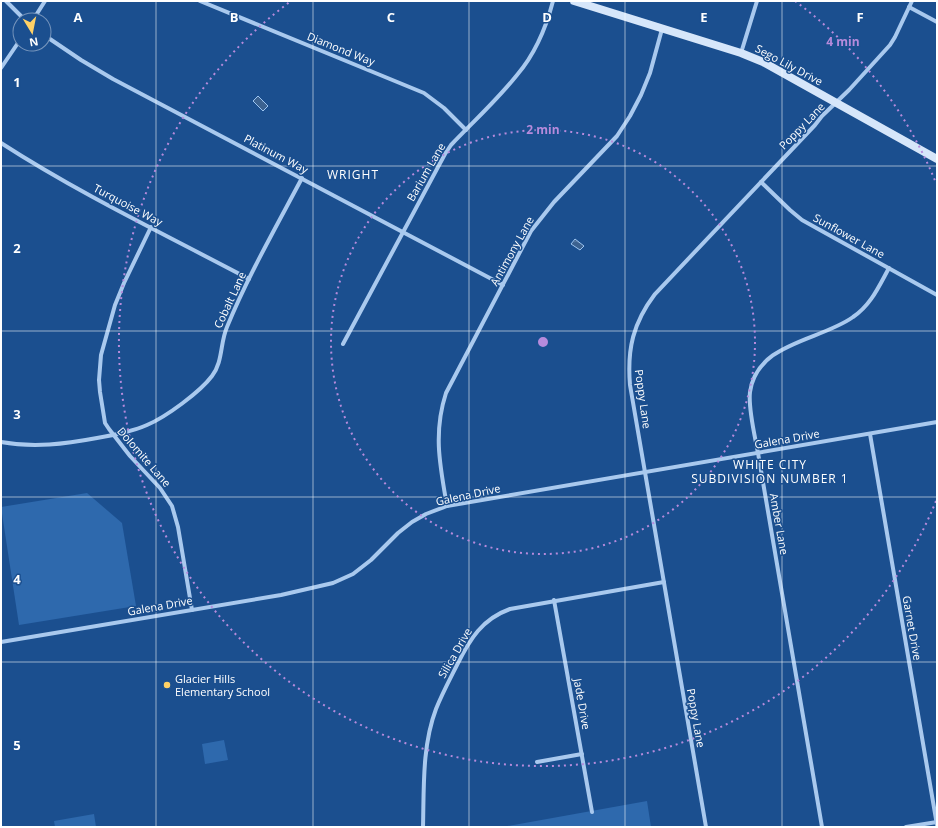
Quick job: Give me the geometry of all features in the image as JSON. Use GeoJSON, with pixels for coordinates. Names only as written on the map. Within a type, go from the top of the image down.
{"type":"FeatureCollection","features":[{"type":"Feature","properties":{"kind":"main road","name":"Sego Lily Drive"},"geometry":{"type":"LineString","coordinates":[[574,1],[741,53],[762,62],[937,159]]}},
{"type":"Feature","properties":{"kind":"street"},"geometry":{"type":"LineString","coordinates":[[6,1],[17,12]]}},
{"type":"Feature","properties":{"kind":"street"},"geometry":{"type":"LineString","coordinates":[[38,12],[45,1]]}},
{"type":"Feature","properties":{"kind":"street","name":"Diamond Way"},"geometry":{"type":"LineString","coordinates":[[200,1],[424,93],[444,108],[466,130]]}},
{"type":"Feature","properties":{"kind":"street","name":"Barium Lane"},"geometry":{"type":"LineString","coordinates":[[343,344],[445,154],[510,83],[527,61],[543,32],[552,1]]}},
{"type":"Feature","properties":{"kind":"street"},"geometry":{"type":"LineString","coordinates":[[741,53],[757,1]]}},
{"type":"Feature","properties":{"kind":"street","name":"Poppy Lane"},"geometry":{"type":"LineString","coordinates":[[706,827],[630,385],[628,369],[632,338],[645,307],[655,294],[890,45],[912,1]]}},
{"type":"Feature","properties":{"kind":"street"},"geometry":{"type":"LineString","coordinates":[[909,7],[937,22]]}},
{"type":"Feature","properties":{"kind":"street","name":"Antimony Lane"},"geometry":{"type":"LineString","coordinates":[[447,506],[439,460],[438,443],[441,409],[446,393],[531,230],[554,202],[613,140],[630,116],[650,73],[662,29]]}},
{"type":"Feature","properties":{"kind":"street","name":"Platinum Way"},"geometry":{"type":"LineString","coordinates":[[52,40],[81,60],[113,78],[503,285]]}},
{"type":"Feature","properties":{"kind":"street"},"geometry":{"type":"LineString","coordinates":[[1,68],[12,52]]}},
{"type":"Feature","properties":{"kind":"street","name":"Turquoise Way"},"geometry":{"type":"LineString","coordinates":[[1,143],[34,164],[249,278]]}},
{"type":"Feature","properties":{"kind":"street","name":"Cobalt Lane"},"geometry":{"type":"LineString","coordinates":[[1,442],[20,445],[51,445],[131,431],[162,418],[206,382],[213,375],[219,360],[223,338],[227,327],[249,278],[302,178]]}},
{"type":"Feature","properties":{"kind":"street","name":"Sunflower Lane"},"geometry":{"type":"LineString","coordinates":[[761,182],[802,220],[937,295]]}},
{"type":"Feature","properties":{"kind":"street","name":"Dolomite Lane"},"geometry":{"type":"LineString","coordinates":[[151,227],[121,290],[101,355],[98,380],[106,423],[130,456],[160,488],[172,506],[178,527],[192,610]]}},
{"type":"Feature","properties":{"kind":"street","name":"Amber Lane"},"geometry":{"type":"LineString","coordinates":[[822,827],[750,406],[750,393],[753,380],[759,368],[769,358],[781,350],[852,318],[863,309],[872,298],[889,268]]}},
{"type":"Feature","properties":{"kind":"street","name":"Galena Drive"},"geometry":{"type":"LineString","coordinates":[[1,642],[281,595],[333,583],[353,574],[371,560],[398,533],[412,522],[426,514],[447,506],[937,422]]}},
{"type":"Feature","properties":{"kind":"street","name":"Garnet Drive"},"geometry":{"type":"LineString","coordinates":[[870,434],[937,823]]}},
{"type":"Feature","properties":{"kind":"street","name":"Silica Drive"},"geometry":{"type":"LineString","coordinates":[[423,827],[425,764],[435,710],[464,653],[480,628],[488,620],[500,612],[518,607],[664,582]]}},
{"type":"Feature","properties":{"kind":"street","name":"Jade Drive"},"geometry":{"type":"LineString","coordinates":[[554,600],[592,812]]}},
{"type":"Feature","properties":{"kind":"street"},"geometry":{"type":"LineString","coordinates":[[537,762],[582,754]]}},
{"type":"Feature","properties":{"kind":"street"},"geometry":{"type":"LineString","coordinates":[[906,827],[937,823]]}},
{"type":"Feature","properties":{"kind":"shaded area"},"geometry":{"type":"Polygon","coordinates":[[[87,493],[122,523],[136,606],[19,625],[1,507],[87,493]]]}},
{"type":"Feature","properties":{"kind":"shaded area"},"geometry":{"type":"Polygon","coordinates":[[[224,740],[228,760],[205,764],[202,744],[224,740]]]}},
{"type":"Feature","properties":{"kind":"shaded area"},"geometry":{"type":"Polygon","coordinates":[[[647,801],[651,827],[502,827],[647,801]]]}},
{"type":"Feature","properties":{"kind":"shaded area"},"geometry":{"type":"Polygon","coordinates":[[[94,814],[96,827],[55,827],[54,821],[94,814]]]}},
{"type":"Feature","properties":{"kind":"water"},"geometry":{"type":"Polygon","coordinates":[[[258,96],[268,106],[263,111],[253,101],[258,96]]]}},
{"type":"Feature","properties":{"kind":"water"},"geometry":{"type":"Polygon","coordinates":[[[575,239],[584,246],[580,250],[571,244],[575,239]]]}},
{"type":"Feature","properties":{"kind":"place","name":"Glacier Hills Elementary School"},"geometry":{"type":"Point","coordinates":[167,685]}},
{"type":"Feature","properties":{"kind":"district","name":"WRIGHT"},"geometry":{"type":"Point","coordinates":[353,175]}},
{"type":"Feature","properties":{"kind":"district","name":"WHITE CITY SUBDIVISION NUMBER 1"},"geometry":{"type":"Point","coordinates":[770,472]}}]}
